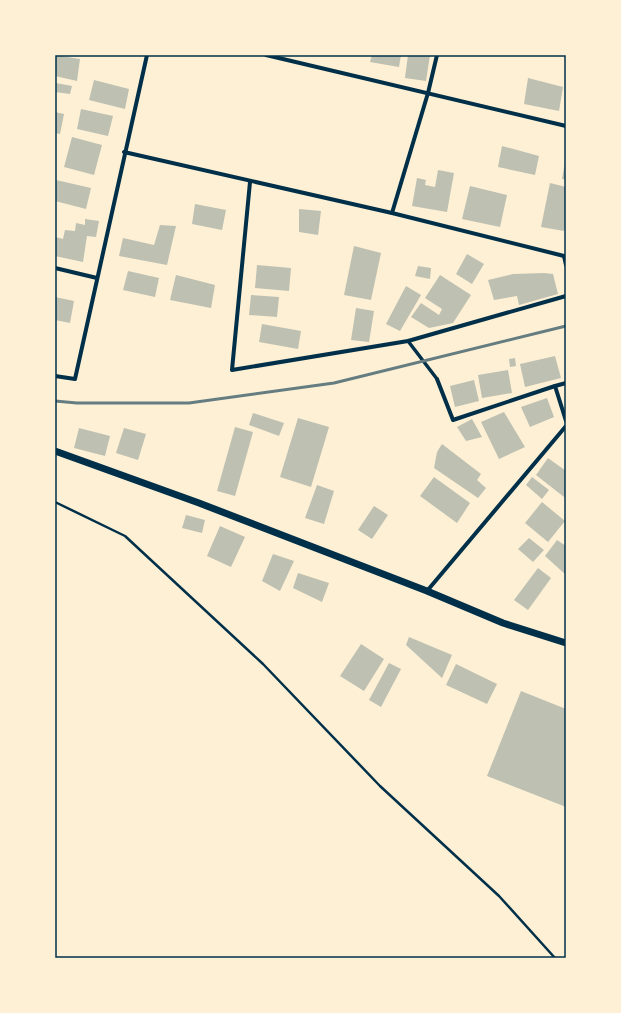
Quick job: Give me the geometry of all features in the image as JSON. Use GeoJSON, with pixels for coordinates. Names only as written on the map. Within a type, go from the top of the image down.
{"type":"FeatureCollection","features":[{"type":"Feature","properties":{"kind":"street"},"geometry":{"type":"LineString","coordinates":[[55,376],[74,379],[147,55]]}},
{"type":"Feature","properties":{"kind":"street"},"geometry":{"type":"LineString","coordinates":[[266,55],[566,126]]}},
{"type":"Feature","properties":{"kind":"street"},"geometry":{"type":"LineString","coordinates":[[392,213],[428,93],[437,55]]}},
{"type":"Feature","properties":{"kind":"street"},"geometry":{"type":"LineString","coordinates":[[124,152],[250,182],[392,213],[564,256],[566,265]]}},
{"type":"Feature","properties":{"kind":"street"},"geometry":{"type":"LineString","coordinates":[[250,182],[232,370],[408,341],[566,296]]}},
{"type":"Feature","properties":{"kind":"street"},"geometry":{"type":"LineString","coordinates":[[55,268],[97,278]]}},
{"type":"Feature","properties":{"kind":"street"},"geometry":{"type":"LineString","coordinates":[[408,341],[437,379],[453,420],[566,383]]}},
{"type":"Feature","properties":{"kind":"street"},"geometry":{"type":"LineString","coordinates":[[555,386],[566,421]]}},
{"type":"Feature","properties":{"kind":"street"},"geometry":{"type":"LineString","coordinates":[[427,591],[566,426]]}},
{"type":"Feature","properties":{"kind":"street"},"geometry":{"type":"LineString","coordinates":[[55,451],[199,502],[427,591],[503,623],[566,643]]}},
{"type":"Feature","properties":{"kind":"path"},"geometry":{"type":"LineString","coordinates":[[55,502],[125,536],[264,664],[380,786],[499,896],[555,958]]}},
{"type":"Feature","properties":{"kind":"building"},"geometry":{"type":"Polygon","coordinates":[[[55,55],[80,59],[77,81],[55,76],[55,55]]]}},
{"type":"Feature","properties":{"kind":"building"},"geometry":{"type":"Polygon","coordinates":[[[372,55],[401,55],[399,67],[370,62],[372,55]]]}},
{"type":"Feature","properties":{"kind":"building"},"geometry":{"type":"Polygon","coordinates":[[[408,55],[430,55],[426,81],[405,78],[408,55]]]}},
{"type":"Feature","properties":{"kind":"building"},"geometry":{"type":"Polygon","coordinates":[[[528,78],[563,87],[559,111],[524,104],[528,78]]]}},
{"type":"Feature","properties":{"kind":"building"},"geometry":{"type":"Polygon","coordinates":[[[94,80],[129,89],[125,109],[89,100],[94,80]]]}},
{"type":"Feature","properties":{"kind":"building"},"geometry":{"type":"Polygon","coordinates":[[[56,83],[72,86],[70,94],[55,92],[56,83]]]}},
{"type":"Feature","properties":{"kind":"building"},"geometry":{"type":"Polygon","coordinates":[[[81,109],[113,116],[108,136],[77,129],[81,109]]]}},
{"type":"Feature","properties":{"kind":"building"},"geometry":{"type":"Polygon","coordinates":[[[55,112],[64,114],[60,134],[55,133],[55,112]]]}},
{"type":"Feature","properties":{"kind":"building"},"geometry":{"type":"Polygon","coordinates":[[[72,137],[102,145],[94,175],[64,167],[72,137]]]}},
{"type":"Feature","properties":{"kind":"building"},"geometry":{"type":"Polygon","coordinates":[[[502,146],[539,156],[535,175],[498,167],[502,146]]]}},
{"type":"Feature","properties":{"kind":"building"},"geometry":{"type":"Polygon","coordinates":[[[566,162],[566,180],[562,179],[566,162]]]}},
{"type":"Feature","properties":{"kind":"building"},"geometry":{"type":"Polygon","coordinates":[[[438,170],[454,173],[447,212],[412,206],[417,178],[426,180],[425,185],[435,187],[438,170]]]}},
{"type":"Feature","properties":{"kind":"building"},"geometry":{"type":"Polygon","coordinates":[[[56,180],[91,188],[86,209],[55,201],[56,180]]]}},
{"type":"Feature","properties":{"kind":"building"},"geometry":{"type":"Polygon","coordinates":[[[550,183],[566,187],[566,221],[564,231],[541,227],[550,183]]]}},
{"type":"Feature","properties":{"kind":"building"},"geometry":{"type":"Polygon","coordinates":[[[470,186],[507,195],[500,227],[462,219],[470,186]]]}},
{"type":"Feature","properties":{"kind":"building"},"geometry":{"type":"Polygon","coordinates":[[[195,204],[226,210],[222,230],[192,224],[195,204]]]}},
{"type":"Feature","properties":{"kind":"building"},"geometry":{"type":"Polygon","coordinates":[[[299,209],[321,211],[318,235],[299,232],[299,209]]]}},
{"type":"Feature","properties":{"kind":"building"},"geometry":{"type":"Polygon","coordinates":[[[85,219],[99,221],[96,237],[87,236],[83,262],[55,256],[55,237],[63,239],[65,230],[75,231],[76,223],[85,225],[85,219]]]}},
{"type":"Feature","properties":{"kind":"building"},"geometry":{"type":"Polygon","coordinates":[[[160,225],[176,226],[167,265],[119,256],[123,238],[154,245],[160,225]]]}},
{"type":"Feature","properties":{"kind":"building"},"geometry":{"type":"Polygon","coordinates":[[[354,246],[381,253],[371,300],[344,295],[354,246]]]}},
{"type":"Feature","properties":{"kind":"building"},"geometry":{"type":"Polygon","coordinates":[[[467,254],[484,264],[472,284],[456,274],[467,254]]]}},
{"type":"Feature","properties":{"kind":"building"},"geometry":{"type":"Polygon","coordinates":[[[257,265],[291,268],[289,291],[255,288],[257,265]]]}},
{"type":"Feature","properties":{"kind":"building"},"geometry":{"type":"Polygon","coordinates":[[[418,266],[431,268],[430,279],[415,276],[418,266]]]}},
{"type":"Feature","properties":{"kind":"building"},"geometry":{"type":"Polygon","coordinates":[[[128,271],[159,278],[155,297],[123,290],[128,271]]]}},
{"type":"Feature","properties":{"kind":"building"},"geometry":{"type":"Polygon","coordinates":[[[513,274],[553,274],[558,294],[519,305],[517,296],[494,300],[488,280],[513,274]]]}},
{"type":"Feature","properties":{"kind":"building"},"geometry":{"type":"Polygon","coordinates":[[[176,275],[215,285],[211,308],[170,300],[176,275]]]}},
{"type":"Feature","properties":{"kind":"building"},"geometry":{"type":"Polygon","coordinates":[[[440,275],[471,295],[453,323],[429,328],[411,317],[421,303],[439,315],[442,309],[425,298],[440,275]]]}},
{"type":"Feature","properties":{"kind":"building"},"geometry":{"type":"Polygon","coordinates":[[[406,286],[421,295],[400,331],[386,324],[406,286]]]}},
{"type":"Feature","properties":{"kind":"building"},"geometry":{"type":"Polygon","coordinates":[[[251,295],[279,297],[277,317],[249,315],[251,295]]]}},
{"type":"Feature","properties":{"kind":"building"},"geometry":{"type":"Polygon","coordinates":[[[55,297],[74,301],[70,323],[55,320],[55,297]]]}},
{"type":"Feature","properties":{"kind":"building"},"geometry":{"type":"Polygon","coordinates":[[[356,308],[374,311],[369,342],[351,340],[356,308]]]}},
{"type":"Feature","properties":{"kind":"building"},"geometry":{"type":"Polygon","coordinates":[[[262,324],[301,331],[298,349],[259,342],[262,324]]]}},
{"type":"Feature","properties":{"kind":"building"},"geometry":{"type":"Polygon","coordinates":[[[555,356],[561,378],[525,387],[520,364],[555,356]]]}},
{"type":"Feature","properties":{"kind":"building"},"geometry":{"type":"Polygon","coordinates":[[[515,358],[516,366],[510,367],[509,359],[515,358]]]}},
{"type":"Feature","properties":{"kind":"building"},"geometry":{"type":"Polygon","coordinates":[[[508,370],[512,393],[482,398],[478,375],[508,370]]]}},
{"type":"Feature","properties":{"kind":"building"},"geometry":{"type":"Polygon","coordinates":[[[474,380],[479,401],[455,407],[450,386],[474,380]]]}},
{"type":"Feature","properties":{"kind":"building"},"geometry":{"type":"Polygon","coordinates":[[[547,398],[554,417],[530,427],[521,407],[547,398]]]}},
{"type":"Feature","properties":{"kind":"building"},"geometry":{"type":"Polygon","coordinates":[[[504,412],[525,447],[499,459],[481,422],[504,412]]]}},
{"type":"Feature","properties":{"kind":"building"},"geometry":{"type":"Polygon","coordinates":[[[253,413],[284,423],[279,436],[249,425],[253,413]]]}},
{"type":"Feature","properties":{"kind":"building"},"geometry":{"type":"Polygon","coordinates":[[[298,418],[329,427],[311,487],[280,477],[298,418]]]}},
{"type":"Feature","properties":{"kind":"building"},"geometry":{"type":"Polygon","coordinates":[[[472,419],[482,437],[466,441],[457,427],[472,419]]]}},
{"type":"Feature","properties":{"kind":"building"},"geometry":{"type":"Polygon","coordinates":[[[235,427],[253,432],[235,496],[217,491],[235,427]]]}},
{"type":"Feature","properties":{"kind":"building"},"geometry":{"type":"Polygon","coordinates":[[[79,428],[110,436],[105,456],[74,448],[79,428]]]}},
{"type":"Feature","properties":{"kind":"building"},"geometry":{"type":"Polygon","coordinates":[[[124,428],[146,434],[138,460],[116,453],[124,428]]]}},
{"type":"Feature","properties":{"kind":"building"},"geometry":{"type":"Polygon","coordinates":[[[442,444],[481,474],[477,480],[486,488],[478,498],[434,468],[437,452],[442,444]]]}},
{"type":"Feature","properties":{"kind":"building"},"geometry":{"type":"Polygon","coordinates":[[[548,458],[566,471],[566,494],[564,497],[536,475],[548,458]]]}},
{"type":"Feature","properties":{"kind":"building"},"geometry":{"type":"Polygon","coordinates":[[[434,477],[470,503],[457,523],[420,496],[434,477]]]}},
{"type":"Feature","properties":{"kind":"building"},"geometry":{"type":"Polygon","coordinates":[[[532,477],[549,490],[542,499],[526,485],[532,477]]]}},
{"type":"Feature","properties":{"kind":"building"},"geometry":{"type":"Polygon","coordinates":[[[317,485],[334,491],[324,524],[305,518],[317,485]]]}},
{"type":"Feature","properties":{"kind":"building"},"geometry":{"type":"Polygon","coordinates":[[[542,502],[565,521],[548,542],[525,523],[542,502]]]}},
{"type":"Feature","properties":{"kind":"building"},"geometry":{"type":"Polygon","coordinates":[[[374,506],[388,515],[372,539],[358,530],[374,506]]]}},
{"type":"Feature","properties":{"kind":"building"},"geometry":{"type":"Polygon","coordinates":[[[186,515],[205,520],[202,533],[182,528],[186,515]]]}},
{"type":"Feature","properties":{"kind":"building"},"geometry":{"type":"Polygon","coordinates":[[[220,526],[245,537],[231,567],[207,556],[220,526]]]}},
{"type":"Feature","properties":{"kind":"building"},"geometry":{"type":"Polygon","coordinates":[[[529,538],[544,550],[533,562],[518,549],[529,538]]]}},
{"type":"Feature","properties":{"kind":"building"},"geometry":{"type":"Polygon","coordinates":[[[557,540],[566,546],[566,575],[545,556],[557,540]]]}},
{"type":"Feature","properties":{"kind":"building"},"geometry":{"type":"Polygon","coordinates":[[[273,554],[294,561],[280,591],[262,581],[273,554]]]}},
{"type":"Feature","properties":{"kind":"building"},"geometry":{"type":"Polygon","coordinates":[[[538,568],[551,578],[528,610],[514,600],[538,568]]]}},
{"type":"Feature","properties":{"kind":"building"},"geometry":{"type":"Polygon","coordinates":[[[298,573],[329,583],[322,602],[293,588],[298,573]]]}},
{"type":"Feature","properties":{"kind":"building"},"geometry":{"type":"Polygon","coordinates":[[[409,637],[452,655],[442,678],[406,645],[409,637]]]}},
{"type":"Feature","properties":{"kind":"building"},"geometry":{"type":"Polygon","coordinates":[[[361,644],[384,659],[364,691],[340,676],[361,644]]]}},
{"type":"Feature","properties":{"kind":"building"},"geometry":{"type":"Polygon","coordinates":[[[389,663],[401,669],[381,707],[369,700],[389,663]]]}},
{"type":"Feature","properties":{"kind":"building"},"geometry":{"type":"Polygon","coordinates":[[[456,664],[497,684],[487,704],[446,685],[456,664]]]}},
{"type":"Feature","properties":{"kind":"building"},"geometry":{"type":"Polygon","coordinates":[[[521,691],[566,709],[566,807],[487,776],[521,691]]]}},
{"type":"Feature","properties":{"kind":"railway"},"geometry":{"type":"LineString","coordinates":[[55,401],[77,403],[189,403],[334,383],[566,326]]}}]}
